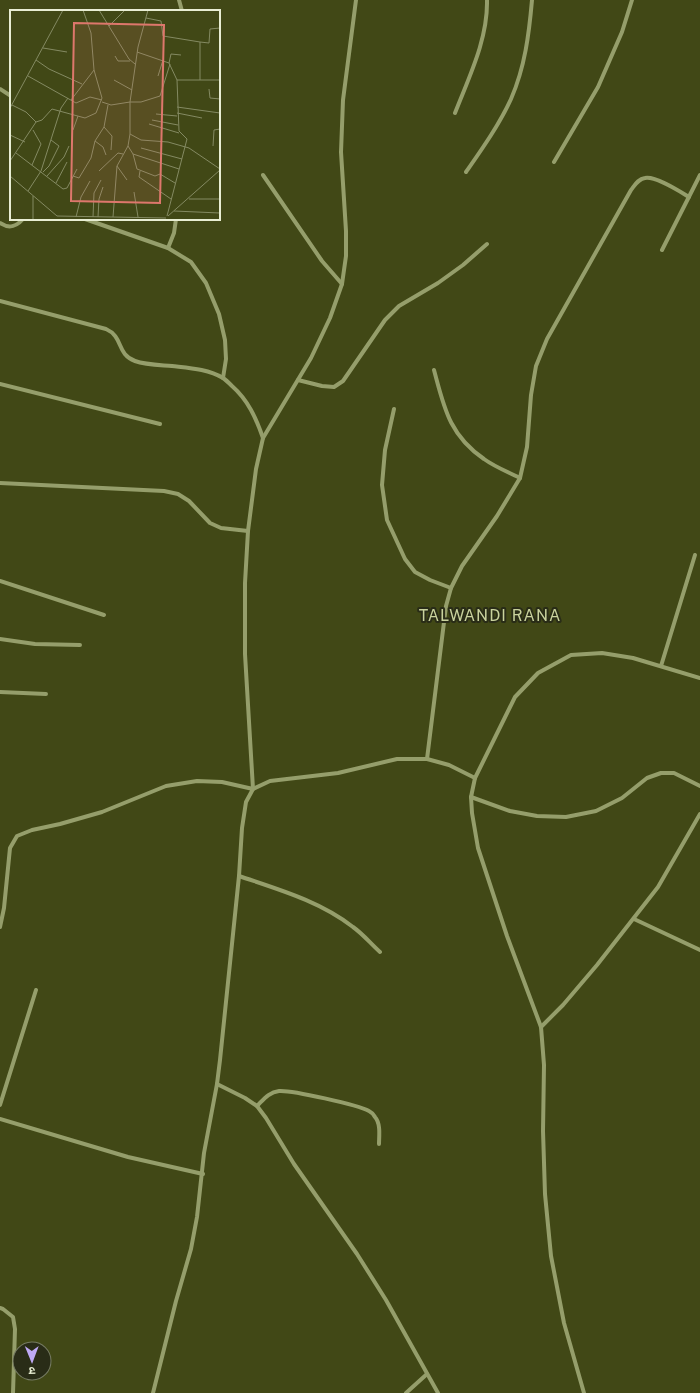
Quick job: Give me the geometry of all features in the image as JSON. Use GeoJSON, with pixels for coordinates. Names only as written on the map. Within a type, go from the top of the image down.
{"type":"FeatureCollection","features":[{"type":"Feature","properties":{"kind":"street"},"geometry":{"type":"LineString","coordinates":[[180,0],[182,10]]}},
{"type":"Feature","properties":{"kind":"street"},"geometry":{"type":"LineString","coordinates":[[153,1393],[176,1300],[191,1249],[197,1217],[204,1153],[217,1084],[239,876],[242,828],[246,802],[253,788],[245,654],[245,583],[248,531],[256,469],[263,438],[312,358],[330,318],[342,284],[346,256],[341,152],[343,108],[356,0]]}},
{"type":"Feature","properties":{"kind":"street"},"geometry":{"type":"LineString","coordinates":[[455,113],[480,48],[486,24],[487,0]]}},
{"type":"Feature","properties":{"kind":"street"},"geometry":{"type":"LineString","coordinates":[[466,172],[497,124],[511,99],[523,64],[530,30],[532,0]]}},
{"type":"Feature","properties":{"kind":"street"},"geometry":{"type":"LineString","coordinates":[[554,162],[598,86],[622,32],[632,0]]}},
{"type":"Feature","properties":{"kind":"street"},"geometry":{"type":"LineString","coordinates":[[0,89],[10,95]]}},
{"type":"Feature","properties":{"kind":"street"},"geometry":{"type":"LineString","coordinates":[[264,175],[322,261],[342,284]]}},
{"type":"Feature","properties":{"kind":"street"},"geometry":{"type":"LineString","coordinates":[[662,250],[700,175]]}},
{"type":"Feature","properties":{"kind":"street"},"geometry":{"type":"LineString","coordinates":[[427,759],[446,606],[450,588],[462,566],[497,516],[520,478],[527,447],[531,395],[536,366],[547,339],[631,190],[638,181],[644,178],[653,178],[689,196]]}},
{"type":"Feature","properties":{"kind":"street"},"geometry":{"type":"LineString","coordinates":[[0,223],[4,226],[12,227],[18,225],[22,220]]}},
{"type":"Feature","properties":{"kind":"street"},"geometry":{"type":"LineString","coordinates":[[88,220],[168,248],[191,262],[206,283],[219,314],[225,340],[226,359],[223,378]]}},
{"type":"Feature","properties":{"kind":"street"},"geometry":{"type":"LineString","coordinates":[[168,248],[174,233],[176,220]]}},
{"type":"Feature","properties":{"kind":"street"},"geometry":{"type":"LineString","coordinates":[[298,380],[322,386],[334,387],[343,381],[385,320],[399,306],[438,283],[463,265],[487,244]]}},
{"type":"Feature","properties":{"kind":"street"},"geometry":{"type":"LineString","coordinates":[[0,301],[113,332],[127,357],[136,362],[197,369],[223,378],[241,394],[255,415],[263,438]]}},
{"type":"Feature","properties":{"kind":"street"},"geometry":{"type":"LineString","coordinates":[[434,370],[446,411],[455,431],[469,447],[485,460],[520,478]]}},
{"type":"Feature","properties":{"kind":"street"},"geometry":{"type":"LineString","coordinates":[[0,384],[160,424]]}},
{"type":"Feature","properties":{"kind":"street"},"geometry":{"type":"LineString","coordinates":[[394,409],[385,450],[382,485],[387,520],[405,559],[415,572],[450,588]]}},
{"type":"Feature","properties":{"kind":"street"},"geometry":{"type":"LineString","coordinates":[[0,483],[164,491],[178,494],[189,501],[210,523],[221,528],[248,531]]}},
{"type":"Feature","properties":{"kind":"street"},"geometry":{"type":"LineString","coordinates":[[661,666],[695,555]]}},
{"type":"Feature","properties":{"kind":"street"},"geometry":{"type":"LineString","coordinates":[[0,581],[104,615]]}},
{"type":"Feature","properties":{"kind":"street"},"geometry":{"type":"LineString","coordinates":[[0,639],[35,644],[80,645]]}},
{"type":"Feature","properties":{"kind":"street"},"geometry":{"type":"LineString","coordinates":[[584,1393],[564,1323],[551,1248],[545,1194],[543,1131],[544,1065],[541,1027],[507,936],[478,848],[472,814],[471,797],[475,778],[516,698],[538,673],[571,655],[602,653],[634,658],[700,678]]}},
{"type":"Feature","properties":{"kind":"street"},"geometry":{"type":"LineString","coordinates":[[0,692],[46,694]]}},
{"type":"Feature","properties":{"kind":"street"},"geometry":{"type":"LineString","coordinates":[[0,927],[4,908],[10,848],[17,836],[32,830],[102,812],[166,786],[197,781],[222,782],[253,788],[270,781],[338,773],[397,759],[427,759],[449,765],[475,778]]}},
{"type":"Feature","properties":{"kind":"street"},"geometry":{"type":"LineString","coordinates":[[471,797],[510,811],[537,816],[566,817],[596,811],[622,798],[647,778],[661,773],[674,773],[700,786]]}},
{"type":"Feature","properties":{"kind":"street"},"geometry":{"type":"LineString","coordinates":[[541,1027],[563,1005],[634,919],[658,887],[700,814]]}},
{"type":"Feature","properties":{"kind":"street"},"geometry":{"type":"LineString","coordinates":[[239,876],[288,893],[324,908],[353,926],[380,952]]}},
{"type":"Feature","properties":{"kind":"street"},"geometry":{"type":"LineString","coordinates":[[634,919],[700,950]]}},
{"type":"Feature","properties":{"kind":"street"},"geometry":{"type":"LineString","coordinates":[[0,1105],[36,990]]}},
{"type":"Feature","properties":{"kind":"street"},"geometry":{"type":"LineString","coordinates":[[217,1084],[245,1098],[257,1106],[294,1164],[357,1254],[386,1300],[438,1393]]}},
{"type":"Feature","properties":{"kind":"street"},"geometry":{"type":"LineString","coordinates":[[257,1106],[267,1095],[278,1091],[291,1092],[354,1106],[369,1111],[377,1118],[379,1128],[379,1144]]}},
{"type":"Feature","properties":{"kind":"street"},"geometry":{"type":"LineString","coordinates":[[0,1119],[128,1157],[202,1174]]}},
{"type":"Feature","properties":{"kind":"street"},"geometry":{"type":"LineString","coordinates":[[0,1308],[13,1316],[13,1393]]}},
{"type":"Feature","properties":{"kind":"street"},"geometry":{"type":"LineString","coordinates":[[406,1393],[428,1374]]}},
{"type":"Feature","properties":{"kind":"district","name":"TALWANDI RANA"},"geometry":{"type":"Point","coordinates":[490,615]}}]}
